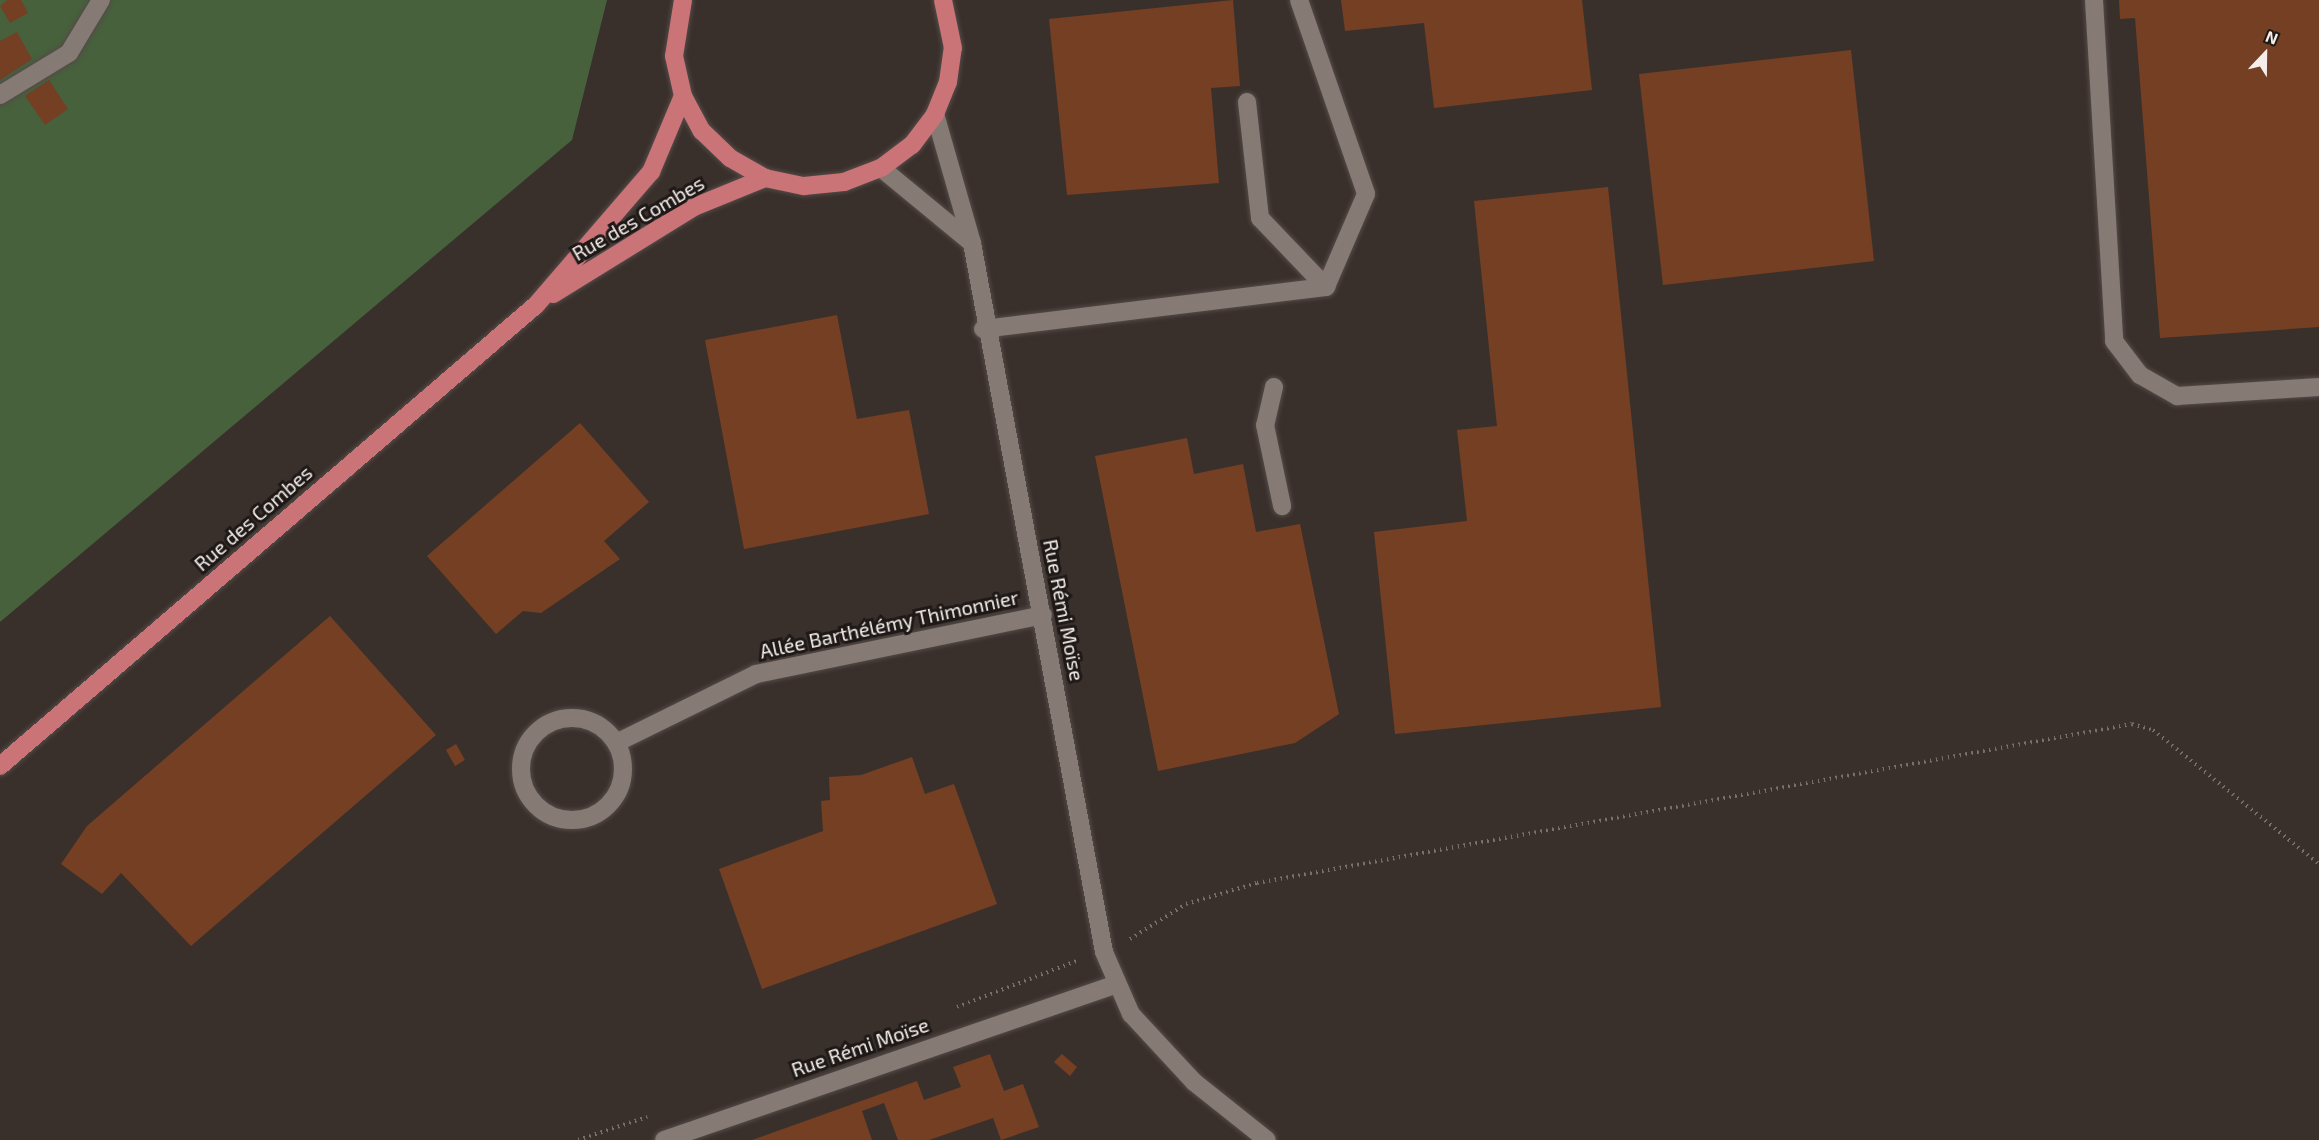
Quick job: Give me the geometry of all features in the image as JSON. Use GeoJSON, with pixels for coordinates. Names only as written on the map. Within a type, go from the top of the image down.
{"type":"FeatureCollection","features":[{"type":"Feature","properties":{"kind":"main road"},"geometry":{"type":"LineString","coordinates":[[683,0],[674,56],[682,96],[702,130],[723,152],[765,178],[804,186],[844,182],[881,168],[912,145],[935,114],[948,82],[953,48],[949,5]]}},
{"type":"Feature","properties":{"kind":"main road","name":"Rue des Combes"},"geometry":{"type":"LineString","coordinates":[[0,766],[536,305],[651,172],[682,96]]}},
{"type":"Feature","properties":{"kind":"main road","name":"Rue des Combes"},"geometry":{"type":"LineString","coordinates":[[536,305],[694,207],[765,178]]}},
{"type":"Feature","properties":{"kind":"street"},"geometry":{"type":"LineString","coordinates":[[0,95],[69,52],[101,0]]}},
{"type":"Feature","properties":{"kind":"street"},"geometry":{"type":"LineString","coordinates":[[1299,0],[1366,194],[1326,287]]}},
{"type":"Feature","properties":{"kind":"street"},"geometry":{"type":"LineString","coordinates":[[2094,0],[2114,341],[2140,375],[2177,396],[2319,387]]}},
{"type":"Feature","properties":{"kind":"street"},"geometry":{"type":"LineString","coordinates":[[1247,102],[1260,218],[1326,287]]}},
{"type":"Feature","properties":{"kind":"street","name":"Rue Rémi Moïse"},"geometry":{"type":"LineString","coordinates":[[935,114],[972,243],[984,329],[1043,615],[1104,952],[1131,1014],[1194,1082],[1267,1140]]}},
{"type":"Feature","properties":{"kind":"street"},"geometry":{"type":"LineString","coordinates":[[881,168],[972,243]]}},
{"type":"Feature","properties":{"kind":"street"},"geometry":{"type":"LineString","coordinates":[[984,329],[1326,287]]}},
{"type":"Feature","properties":{"kind":"street"},"geometry":{"type":"LineString","coordinates":[[1274,387],[1265,425],[1282,506]]}},
{"type":"Feature","properties":{"kind":"street","name":"Allée Barthélémy Thimonnier"},"geometry":{"type":"LineString","coordinates":[[616,743],[756,674],[1043,615]]}},
{"type":"Feature","properties":{"kind":"street"},"geometry":{"type":"LineString","coordinates":[[561,718],[593,722],[616,743],[623,760],[617,794],[590,817],[555,817],[528,795],[521,764],[534,735],[546,724],[561,718]]}},
{"type":"Feature","properties":{"kind":"street","name":"Rue Rémi Moïse"},"geometry":{"type":"LineString","coordinates":[[664,1140],[701,1134],[1117,984]]}},
{"type":"Feature","properties":{"kind":"path"},"geometry":{"type":"LineString","coordinates":[[1104,952],[1163,923],[1186,904],[1257,883],[2132,724],[2153,730],[2319,864]]}},
{"type":"Feature","properties":{"kind":"green space"},"geometry":{"type":"Polygon","coordinates":[[[0,0],[607,0],[572,140],[0,622],[0,0]]]}},
{"type":"Feature","properties":{"kind":"building"},"geometry":{"type":"Polygon","coordinates":[[[7,0],[21,0],[28,13],[10,23],[0,6],[7,0]]]}},
{"type":"Feature","properties":{"kind":"building"},"geometry":{"type":"Polygon","coordinates":[[[1233,0],[1240,86],[1211,88],[1219,183],[1067,195],[1049,19],[1233,0]]]}},
{"type":"Feature","properties":{"kind":"building"},"geometry":{"type":"Polygon","coordinates":[[[1341,0],[1582,0],[1592,90],[1434,108],[1424,23],[1345,31],[1341,0]]]}},
{"type":"Feature","properties":{"kind":"building"},"geometry":{"type":"Polygon","coordinates":[[[2119,0],[2319,0],[2319,327],[2160,338],[2135,18],[2120,19],[2119,0]]]}},
{"type":"Feature","properties":{"kind":"building"},"geometry":{"type":"Polygon","coordinates":[[[17,32],[32,59],[0,80],[0,41],[17,32]]]}},
{"type":"Feature","properties":{"kind":"building"},"geometry":{"type":"Polygon","coordinates":[[[1851,50],[1874,261],[1663,285],[1639,74],[1851,50]]]}},
{"type":"Feature","properties":{"kind":"building"},"geometry":{"type":"Polygon","coordinates":[[[49,80],[68,109],[45,125],[25,96],[49,80]]]}},
{"type":"Feature","properties":{"kind":"building"},"geometry":{"type":"Polygon","coordinates":[[[1608,187],[1661,707],[1395,734],[1374,532],[1467,521],[1457,430],[1497,426],[1474,201],[1608,187]]]}},
{"type":"Feature","properties":{"kind":"building"},"geometry":{"type":"Polygon","coordinates":[[[837,315],[857,419],[909,410],[929,514],[744,549],[705,340],[837,315]]]}},
{"type":"Feature","properties":{"kind":"building"},"geometry":{"type":"Polygon","coordinates":[[[580,423],[649,502],[604,541],[620,559],[541,613],[523,611],[496,634],[427,556],[580,423]]]}},
{"type":"Feature","properties":{"kind":"building"},"geometry":{"type":"Polygon","coordinates":[[[1187,438],[1194,474],[1243,464],[1256,532],[1300,524],[1339,714],[1295,743],[1158,771],[1095,456],[1187,438]]]}},
{"type":"Feature","properties":{"kind":"building"},"geometry":{"type":"Polygon","coordinates":[[[330,616],[436,735],[191,946],[121,873],[102,894],[61,864],[87,826],[330,616]]]}},
{"type":"Feature","properties":{"kind":"building"},"geometry":{"type":"Polygon","coordinates":[[[456,744],[465,760],[455,766],[446,750],[456,744]]]}},
{"type":"Feature","properties":{"kind":"building"},"geometry":{"type":"Polygon","coordinates":[[[912,757],[925,794],[954,784],[997,904],[762,989],[719,869],[823,831],[821,801],[830,800],[829,777],[861,775],[912,757]]]}},
{"type":"Feature","properties":{"kind":"building"},"geometry":{"type":"Polygon","coordinates":[[[990,1054],[1004,1091],[1023,1084],[1039,1127],[1001,1140],[993,1118],[929,1140],[898,1140],[884,1103],[862,1111],[872,1140],[752,1140],[917,1081],[924,1100],[961,1087],[953,1067],[990,1054]]]}},
{"type":"Feature","properties":{"kind":"building"},"geometry":{"type":"Polygon","coordinates":[[[1062,1054],[1077,1067],[1070,1076],[1054,1062],[1062,1054]]]}}]}
